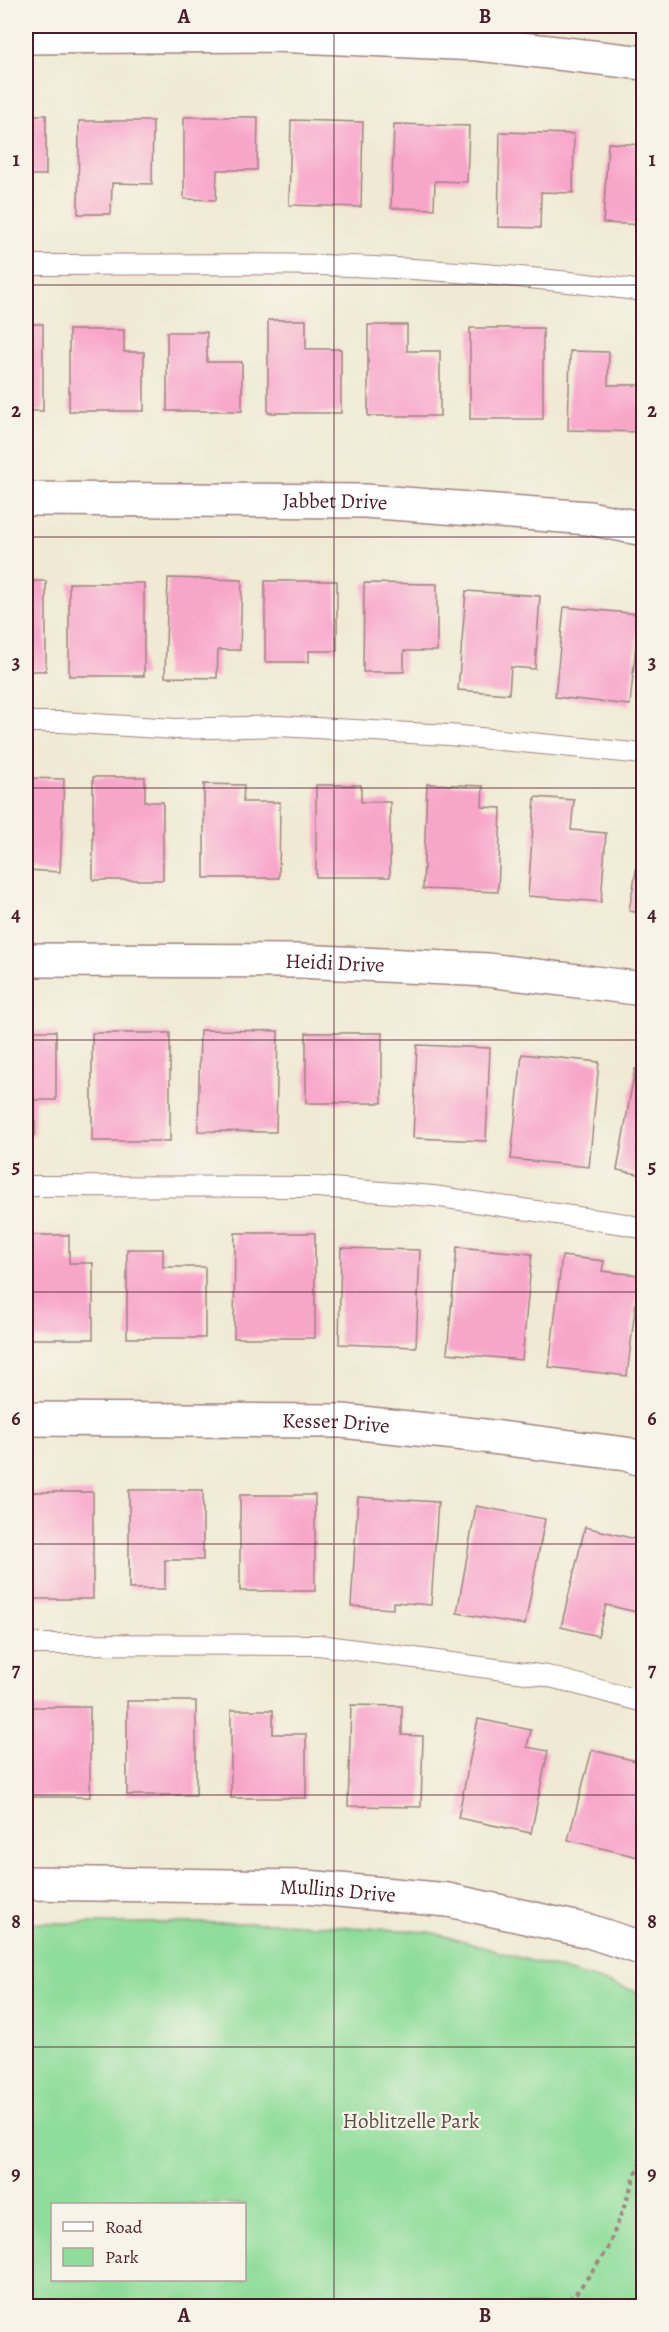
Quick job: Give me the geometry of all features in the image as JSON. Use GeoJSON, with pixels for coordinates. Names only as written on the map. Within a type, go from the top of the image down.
{"type":"FeatureCollection","features":[{"type":"Feature","properties":{"kind":"street"},"geometry":{"type":"LineString","coordinates":[[32,33],[274,30],[479,35],[644,63]]}},
{"type":"Feature","properties":{"kind":"street","name":"Jabbet Drive"},"geometry":{"type":"LineString","coordinates":[[26,500],[365,501],[589,519],[644,529]]}},
{"type":"Feature","properties":{"kind":"street","name":"Heidi Drive"},"geometry":{"type":"LineString","coordinates":[[26,960],[299,960],[488,970],[644,989]]}},
{"type":"Feature","properties":{"kind":"street","name":"Kesser Drive"},"geometry":{"type":"LineString","coordinates":[[26,1419],[342,1421],[555,1444],[626,1454],[644,1460]]}},
{"type":"Feature","properties":{"kind":"street","name":"Mullins Drive"},"geometry":{"type":"LineString","coordinates":[[26,1882],[306,1887],[448,1899],[589,1931],[644,1949]]}},
{"type":"Feature","properties":{"kind":"lane"},"geometry":{"type":"LineString","coordinates":[[26,265],[202,264],[397,268],[561,280],[644,291]]}},
{"type":"Feature","properties":{"kind":"lane"},"geometry":{"type":"LineString","coordinates":[[26,722],[176,729],[278,726],[449,735],[644,754]]}},
{"type":"Feature","properties":{"kind":"lane"},"geometry":{"type":"LineString","coordinates":[[26,1186],[318,1187],[434,1196],[625,1224],[644,1229]]}},
{"type":"Feature","properties":{"kind":"lane"},"geometry":{"type":"LineString","coordinates":[[26,1644],[319,1645],[547,1676],[644,1702]]}},
{"type":"Feature","properties":{"kind":"path"},"geometry":{"type":"LineString","coordinates":[[552,2307],[573,2296],[607,2251],[644,2153]]}},
{"type":"Feature","properties":{"kind":"green space","name":"Hoblitzelle Park"},"geometry":{"type":"Polygon","coordinates":[[[26,1923],[283,1923],[430,1932],[643,1993],[643,2306],[26,2306],[26,1923]]]}},
{"type":"Feature","properties":{"kind":"building"},"geometry":{"type":"Polygon","coordinates":[[[26,115],[46,115],[46,175],[26,175],[26,115]]]}},
{"type":"Feature","properties":{"kind":"building"},"geometry":{"type":"Polygon","coordinates":[[[184,117],[258,117],[257,170],[217,170],[216,200],[184,199],[184,117]]]}},
{"type":"Feature","properties":{"kind":"building"},"geometry":{"type":"Polygon","coordinates":[[[291,120],[363,122],[361,207],[289,205],[291,120]]]}},
{"type":"Feature","properties":{"kind":"building"},"geometry":{"type":"Polygon","coordinates":[[[79,121],[153,121],[152,184],[112,183],[111,214],[78,214],[79,121]]]}},
{"type":"Feature","properties":{"kind":"building"},"geometry":{"type":"Polygon","coordinates":[[[394,124],[469,126],[467,182],[435,181],[434,209],[391,208],[394,124]]]}},
{"type":"Feature","properties":{"kind":"building"},"geometry":{"type":"Polygon","coordinates":[[[500,132],[574,134],[573,193],[541,192],[540,228],[498,227],[500,132]]]}},
{"type":"Feature","properties":{"kind":"building"},"geometry":{"type":"Polygon","coordinates":[[[608,143],[644,145],[644,225],[603,223],[608,143]]]}},
{"type":"Feature","properties":{"kind":"building"},"geometry":{"type":"Polygon","coordinates":[[[268,320],[306,320],[306,349],[341,349],[341,413],[268,413],[268,320]]]}},
{"type":"Feature","properties":{"kind":"building"},"geometry":{"type":"Polygon","coordinates":[[[26,324],[43,324],[43,411],[26,411],[26,324]]]}},
{"type":"Feature","properties":{"kind":"building"},"geometry":{"type":"Polygon","coordinates":[[[368,325],[407,325],[407,351],[440,351],[440,416],[368,416],[368,325]]]}},
{"type":"Feature","properties":{"kind":"building"},"geometry":{"type":"Polygon","coordinates":[[[470,328],[543,328],[543,419],[470,419],[470,328]]]}},
{"type":"Feature","properties":{"kind":"building"},"geometry":{"type":"Polygon","coordinates":[[[69,330],[124,330],[124,352],[144,352],[144,411],[69,411],[69,330]]]}},
{"type":"Feature","properties":{"kind":"building"},"geometry":{"type":"Polygon","coordinates":[[[167,332],[207,332],[207,362],[242,362],[242,411],[167,411],[167,332]]]}},
{"type":"Feature","properties":{"kind":"building"},"geometry":{"type":"Polygon","coordinates":[[[570,351],[609,352],[608,385],[640,385],[639,432],[568,430],[570,351]]]}},
{"type":"Feature","properties":{"kind":"building"},"geometry":{"type":"Polygon","coordinates":[[[168,578],[242,580],[240,650],[218,650],[217,678],[165,677],[168,578]]]}},
{"type":"Feature","properties":{"kind":"building"},"geometry":{"type":"Polygon","coordinates":[[[26,581],[46,581],[46,671],[26,671],[26,581]]]}},
{"type":"Feature","properties":{"kind":"building"},"geometry":{"type":"Polygon","coordinates":[[[265,581],[337,581],[337,651],[309,651],[309,662],[265,662],[265,581]]]}},
{"type":"Feature","properties":{"kind":"building"},"geometry":{"type":"Polygon","coordinates":[[[69,583],[144,583],[144,676],[69,676],[69,583]]]}},
{"type":"Feature","properties":{"kind":"building"},"geometry":{"type":"Polygon","coordinates":[[[364,583],[437,584],[437,651],[404,651],[404,672],[363,672],[364,583]]]}},
{"type":"Feature","properties":{"kind":"building"},"geometry":{"type":"Polygon","coordinates":[[[466,591],[540,596],[535,669],[511,667],[509,694],[458,690],[466,591]]]}},
{"type":"Feature","properties":{"kind":"building"},"geometry":{"type":"Polygon","coordinates":[[[564,607],[639,614],[630,705],[555,697],[564,607]]]}},
{"type":"Feature","properties":{"kind":"building"},"geometry":{"type":"Polygon","coordinates":[[[93,777],[145,777],[145,802],[163,802],[163,880],[93,880],[93,777]]]}},
{"type":"Feature","properties":{"kind":"building"},"geometry":{"type":"Polygon","coordinates":[[[26,778],[64,779],[60,872],[26,870],[26,778]]]}},
{"type":"Feature","properties":{"kind":"building"},"geometry":{"type":"Polygon","coordinates":[[[204,784],[244,785],[243,802],[280,802],[279,878],[204,878],[204,784]]]}},
{"type":"Feature","properties":{"kind":"building"},"geometry":{"type":"Polygon","coordinates":[[[427,784],[483,786],[482,807],[501,808],[498,892],[423,889],[427,784]]]}},
{"type":"Feature","properties":{"kind":"building"},"geometry":{"type":"Polygon","coordinates":[[[316,785],[361,785],[361,802],[390,802],[390,877],[316,877],[316,785]]]}},
{"type":"Feature","properties":{"kind":"building"},"geometry":{"type":"Polygon","coordinates":[[[535,797],[574,800],[571,830],[606,833],[601,902],[528,896],[535,797]]]}},
{"type":"Feature","properties":{"kind":"building"},"geometry":{"type":"Polygon","coordinates":[[[642,836],[644,836],[644,914],[629,911],[642,836]]]}},
{"type":"Feature","properties":{"kind":"building"},"geometry":{"type":"Polygon","coordinates":[[[200,1030],[278,1031],[276,1132],[198,1131],[200,1030]]]}},
{"type":"Feature","properties":{"kind":"building"},"geometry":{"type":"Polygon","coordinates":[[[26,1031],[56,1031],[56,1100],[35,1100],[35,1135],[26,1135],[26,1031]]]}},
{"type":"Feature","properties":{"kind":"building"},"geometry":{"type":"Polygon","coordinates":[[[92,1033],[170,1033],[170,1141],[92,1141],[92,1033]]]}},
{"type":"Feature","properties":{"kind":"building"},"geometry":{"type":"Polygon","coordinates":[[[306,1033],[382,1033],[382,1103],[306,1103],[306,1033]]]}},
{"type":"Feature","properties":{"kind":"building"},"geometry":{"type":"Polygon","coordinates":[[[417,1045],[490,1048],[486,1141],[413,1138],[417,1045]]]}},
{"type":"Feature","properties":{"kind":"building"},"geometry":{"type":"Polygon","coordinates":[[[522,1054],[599,1062],[589,1167],[511,1159],[522,1054]]]}},
{"type":"Feature","properties":{"kind":"building"},"geometry":{"type":"Polygon","coordinates":[[[635,1069],[644,1071],[644,1175],[617,1170],[635,1069]]]}},
{"type":"Feature","properties":{"kind":"building"},"geometry":{"type":"Polygon","coordinates":[[[235,1233],[315,1233],[315,1338],[234,1338],[235,1233]]]}},
{"type":"Feature","properties":{"kind":"building"},"geometry":{"type":"Polygon","coordinates":[[[26,1235],[69,1235],[69,1263],[93,1263],[93,1339],[26,1339],[26,1235]]]}},
{"type":"Feature","properties":{"kind":"building"},"geometry":{"type":"Polygon","coordinates":[[[457,1247],[532,1254],[522,1360],[447,1353],[457,1247]]]}},
{"type":"Feature","properties":{"kind":"building"},"geometry":{"type":"Polygon","coordinates":[[[341,1248],[420,1250],[416,1347],[339,1344],[341,1248]]]}},
{"type":"Feature","properties":{"kind":"building"},"geometry":{"type":"Polygon","coordinates":[[[127,1249],[163,1249],[163,1267],[205,1267],[205,1338],[127,1338],[127,1249]]]}},
{"type":"Feature","properties":{"kind":"building"},"geometry":{"type":"Polygon","coordinates":[[[562,1256],[604,1261],[602,1271],[639,1275],[627,1376],[549,1367],[562,1256]]]}},
{"type":"Feature","properties":{"kind":"building"},"geometry":{"type":"Polygon","coordinates":[[[129,1490],[203,1490],[203,1560],[165,1560],[165,1589],[129,1589],[129,1490]]]}},
{"type":"Feature","properties":{"kind":"building"},"geometry":{"type":"Polygon","coordinates":[[[26,1492],[93,1492],[93,1599],[26,1599],[26,1492]]]}},
{"type":"Feature","properties":{"kind":"building"},"geometry":{"type":"Polygon","coordinates":[[[240,1495],[315,1495],[315,1591],[240,1591],[240,1495]]]}},
{"type":"Feature","properties":{"kind":"building"},"geometry":{"type":"Polygon","coordinates":[[[358,1497],[438,1502],[431,1605],[393,1602],[393,1609],[351,1606],[358,1497]]]}},
{"type":"Feature","properties":{"kind":"building"},"geometry":{"type":"Polygon","coordinates":[[[476,1506],[545,1519],[525,1625],[457,1613],[476,1506]]]}},
{"type":"Feature","properties":{"kind":"building"},"geometry":{"type":"Polygon","coordinates":[[[585,1527],[644,1541],[644,1603],[641,1613],[606,1605],[598,1636],[561,1627],[585,1527]]]}},
{"type":"Feature","properties":{"kind":"building"},"geometry":{"type":"Polygon","coordinates":[[[127,1701],[196,1701],[196,1795],[127,1795],[127,1701]]]}},
{"type":"Feature","properties":{"kind":"building"},"geometry":{"type":"Polygon","coordinates":[[[351,1705],[402,1706],[402,1735],[423,1736],[421,1807],[348,1806],[351,1705]]]}},
{"type":"Feature","properties":{"kind":"building"},"geometry":{"type":"Polygon","coordinates":[[[26,1707],[90,1707],[90,1797],[26,1797],[26,1707]]]}},
{"type":"Feature","properties":{"kind":"building"},"geometry":{"type":"Polygon","coordinates":[[[231,1710],[273,1710],[273,1734],[306,1734],[306,1798],[231,1798],[231,1710]]]}},
{"type":"Feature","properties":{"kind":"building"},"geometry":{"type":"Polygon","coordinates":[[[478,1719],[531,1730],[527,1747],[548,1751],[531,1833],[458,1818],[478,1719]]]}},
{"type":"Feature","properties":{"kind":"building"},"geometry":{"type":"Polygon","coordinates":[[[592,1750],[644,1763],[642,1858],[568,1840],[592,1750]]]}}]}
